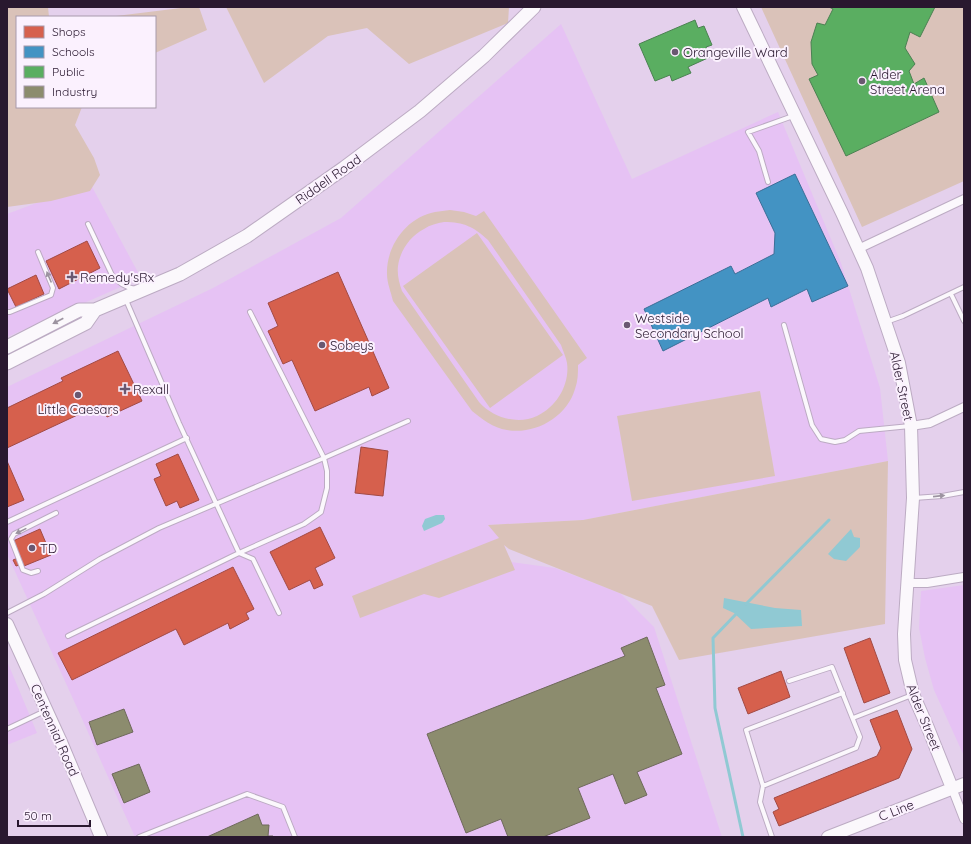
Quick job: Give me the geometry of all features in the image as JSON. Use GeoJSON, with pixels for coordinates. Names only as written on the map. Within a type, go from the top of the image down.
{"type":"FeatureCollection","features":[{"type":"Feature","properties":{"kind":"main road","name":"Riddell Road"},"geometry":{"type":"LineString","coordinates":[[7,347],[79,310],[95,310],[180,274],[247,236],[344,168],[414,116],[484,56],[534,7]]}},
{"type":"Feature","properties":{"kind":"main road","name":"Riddell Road"},"geometry":{"type":"LineString","coordinates":[[7,363],[86,323],[95,310]]}},
{"type":"Feature","properties":{"kind":"street","name":"Alder Street"},"geometry":{"type":"LineString","coordinates":[[743,7],[867,268],[899,363],[911,426],[913,498],[904,634],[906,668],[913,694],[952,788]]}},
{"type":"Feature","properties":{"kind":"street"},"geometry":{"type":"LineString","coordinates":[[858,249],[964,199]]}},
{"type":"Feature","properties":{"kind":"street"},"geometry":{"type":"LineString","coordinates":[[911,426],[930,423],[964,408]]}},
{"type":"Feature","properties":{"kind":"street"},"geometry":{"type":"LineString","coordinates":[[907,584],[927,583],[964,577]]}},
{"type":"Feature","properties":{"kind":"street","name":"Centennial Road"},"geometry":{"type":"LineString","coordinates":[[7,624],[61,742],[101,837]]}},
{"type":"Feature","properties":{"kind":"street","name":"C Line"},"geometry":{"type":"LineString","coordinates":[[828,837],[964,784]]}},
{"type":"Feature","properties":{"kind":"street"},"geometry":{"type":"LineString","coordinates":[[952,788],[964,819]]}},
{"type":"Feature","properties":{"kind":"lane"},"geometry":{"type":"LineString","coordinates":[[768,182],[759,151],[748,132],[795,115]]}},
{"type":"Feature","properties":{"kind":"lane"},"geometry":{"type":"LineString","coordinates":[[88,224],[112,276],[128,287],[143,290]]}},
{"type":"Feature","properties":{"kind":"lane"},"geometry":{"type":"LineString","coordinates":[[8,312],[51,295],[53,288],[38,252]]}},
{"type":"Feature","properties":{"kind":"lane"},"geometry":{"type":"LineString","coordinates":[[885,322],[903,316],[964,288]]}},
{"type":"Feature","properties":{"kind":"lane"},"geometry":{"type":"LineString","coordinates":[[951,294],[964,322]]}},
{"type":"Feature","properties":{"kind":"lane"},"geometry":{"type":"LineString","coordinates":[[125,298],[186,438],[239,553],[253,559],[279,613]]}},
{"type":"Feature","properties":{"kind":"lane"},"geometry":{"type":"LineString","coordinates":[[68,636],[239,553],[304,524],[321,512],[327,488],[327,471],[324,458],[250,312]]}},
{"type":"Feature","properties":{"kind":"lane"},"geometry":{"type":"LineString","coordinates":[[784,325],[812,425],[821,439],[835,442],[845,440],[859,431],[911,426]]}},
{"type":"Feature","properties":{"kind":"lane"},"geometry":{"type":"LineString","coordinates":[[7,613],[44,594],[100,559],[159,528],[408,421]]}},
{"type":"Feature","properties":{"kind":"lane"},"geometry":{"type":"LineString","coordinates":[[7,522],[186,438]]}},
{"type":"Feature","properties":{"kind":"lane"},"geometry":{"type":"LineString","coordinates":[[913,498],[942,496],[964,492]]}},
{"type":"Feature","properties":{"kind":"lane"},"geometry":{"type":"LineString","coordinates":[[38,571],[30,574],[23,570],[11,538],[14,534],[56,514]]}},
{"type":"Feature","properties":{"kind":"lane"},"geometry":{"type":"LineString","coordinates":[[763,786],[856,748],[860,737],[832,668],[789,681]]}},
{"type":"Feature","properties":{"kind":"lane"},"geometry":{"type":"LineString","coordinates":[[772,837],[760,802],[763,786],[746,730],[843,694]]}},
{"type":"Feature","properties":{"kind":"lane"},"geometry":{"type":"LineString","coordinates":[[853,718],[913,694]]}},
{"type":"Feature","properties":{"kind":"lane"},"geometry":{"type":"LineString","coordinates":[[7,729],[46,710]]}},
{"type":"Feature","properties":{"kind":"lane"},"geometry":{"type":"LineString","coordinates":[[139,837],[247,794],[283,807],[295,837]]}},
{"type":"Feature","properties":{"kind":"shaded area"},"geometry":{"type":"Polygon","coordinates":[[[7,7],[48,7],[49,16],[16,16],[16,108],[82,108],[75,125],[94,158],[100,175],[90,191],[51,201],[7,207],[7,7]]]}},
{"type":"Feature","properties":{"kind":"shaded area"},"geometry":{"type":"Polygon","coordinates":[[[199,7],[207,30],[156,53],[156,16],[116,16],[199,7]]]}},
{"type":"Feature","properties":{"kind":"shaded area"},"geometry":{"type":"Polygon","coordinates":[[[226,7],[509,7],[508,23],[409,64],[367,28],[328,36],[264,83],[226,7]]]}},
{"type":"Feature","properties":{"kind":"shaded area"},"geometry":{"type":"Polygon","coordinates":[[[761,7],[964,7],[964,181],[862,227],[761,7]]]}},
{"type":"Feature","properties":{"kind":"shaded area"},"geometry":{"type":"Polygon","coordinates":[[[561,24],[632,179],[778,112],[841,263],[880,388],[888,461],[583,520],[488,525],[501,537],[511,562],[555,568],[620,593],[654,627],[722,837],[135,837],[7,554],[7,387],[213,288],[341,218],[561,24]]]}},
{"type":"Feature","properties":{"kind":"shaded area"},"geometry":{"type":"Polygon","coordinates":[[[90,183],[141,278],[7,337],[7,214],[90,183]]]}},
{"type":"Feature","properties":{"kind":"shaded area"},"geometry":{"type":"Polygon","coordinates":[[[450,210],[476,216],[484,211],[587,358],[578,365],[576,386],[571,399],[565,408],[557,416],[539,427],[518,431],[502,429],[488,423],[472,411],[393,301],[387,274],[390,253],[394,243],[407,226],[416,220],[435,212],[450,210]],[[444,222],[429,226],[419,232],[406,244],[398,266],[398,278],[402,291],[479,402],[485,408],[498,416],[514,420],[530,419],[537,416],[551,407],[561,394],[564,387],[567,363],[561,345],[488,240],[468,226],[444,222]]]}},
{"type":"Feature","properties":{"kind":"shaded area"},"geometry":{"type":"Polygon","coordinates":[[[477,233],[563,355],[490,408],[403,286],[477,233]]]}},
{"type":"Feature","properties":{"kind":"shaded area"},"geometry":{"type":"Polygon","coordinates":[[[760,391],[775,476],[632,501],[617,416],[760,391]]]}},
{"type":"Feature","properties":{"kind":"shaded area"},"geometry":{"type":"Polygon","coordinates":[[[888,461],[885,624],[679,660],[652,606],[509,549],[504,545],[515,570],[439,598],[424,594],[360,618],[352,596],[499,538],[488,525],[583,520],[888,461]]]}},
{"type":"Feature","properties":{"kind":"shaded area"},"geometry":{"type":"Polygon","coordinates":[[[436,515],[444,515],[445,519],[442,523],[424,531],[422,526],[425,519],[436,515]]]}},
{"type":"Feature","properties":{"kind":"shaded area"},"geometry":{"type":"Polygon","coordinates":[[[851,529],[854,537],[860,538],[860,547],[846,561],[834,559],[828,554],[851,529]]]}},
{"type":"Feature","properties":{"kind":"shaded area"},"geometry":{"type":"Polygon","coordinates":[[[964,585],[964,756],[934,690],[925,658],[919,628],[921,591],[964,585]]]}},
{"type":"Feature","properties":{"kind":"shaded area"},"geometry":{"type":"Polygon","coordinates":[[[724,598],[775,608],[801,610],[802,626],[751,629],[734,613],[723,608],[724,598]]]}},
{"type":"Feature","properties":{"kind":"shaded area"},"geometry":{"type":"Polygon","coordinates":[[[7,661],[37,733],[7,745],[7,661]]]}},
{"type":"Feature","properties":{"kind":"building: Shops"},"geometry":{"type":"Polygon","coordinates":[[[87,241],[100,268],[59,289],[46,261],[87,241]]]}},
{"type":"Feature","properties":{"kind":"building: Shops","name":"Sobeys"},"geometry":{"type":"Polygon","coordinates":[[[338,272],[389,388],[372,396],[369,387],[315,411],[292,360],[283,364],[268,331],[278,326],[268,303],[338,272]]]}},
{"type":"Feature","properties":{"kind":"building: Shops"},"geometry":{"type":"Polygon","coordinates":[[[36,275],[44,294],[16,307],[7,289],[36,275]]]}},
{"type":"Feature","properties":{"kind":"building: Shops"},"geometry":{"type":"Polygon","coordinates":[[[118,351],[142,401],[107,417],[101,404],[7,448],[7,408],[63,381],[61,378],[118,351]]]}},
{"type":"Feature","properties":{"kind":"building: Shops"},"geometry":{"type":"Polygon","coordinates":[[[361,447],[388,451],[383,496],[355,493],[361,447]]]}},
{"type":"Feature","properties":{"kind":"building: Shops"},"geometry":{"type":"Polygon","coordinates":[[[178,454],[199,500],[180,508],[177,501],[166,506],[154,479],[161,476],[156,464],[178,454]]]}},
{"type":"Feature","properties":{"kind":"building: Shops"},"geometry":{"type":"Polygon","coordinates":[[[7,461],[24,500],[7,507],[7,461]]]}},
{"type":"Feature","properties":{"kind":"building: Shops"},"geometry":{"type":"Polygon","coordinates":[[[320,527],[335,558],[315,568],[323,585],[314,589],[310,580],[289,590],[270,552],[320,527]]]}},
{"type":"Feature","properties":{"kind":"building: Shops","name":"TD"},"geometry":{"type":"Polygon","coordinates":[[[40,529],[51,555],[24,566],[23,564],[16,566],[13,560],[20,557],[13,541],[40,529]]]}},
{"type":"Feature","properties":{"kind":"building: Shops"},"geometry":{"type":"Polygon","coordinates":[[[233,567],[254,609],[246,613],[249,619],[230,629],[228,623],[184,645],[176,629],[72,680],[58,653],[233,567]]]}},
{"type":"Feature","properties":{"kind":"building: Shops"},"geometry":{"type":"Polygon","coordinates":[[[870,638],[890,693],[864,703],[844,648],[870,638]]]}},
{"type":"Feature","properties":{"kind":"building: Shops"},"geometry":{"type":"Polygon","coordinates":[[[781,671],[790,697],[748,714],[738,688],[781,671]]]}},
{"type":"Feature","properties":{"kind":"building: Shops"},"geometry":{"type":"Polygon","coordinates":[[[897,710],[912,749],[899,778],[779,826],[773,812],[779,809],[774,798],[877,756],[881,748],[870,720],[897,710]]]}},
{"type":"Feature","properties":{"kind":"building: Schools"},"geometry":{"type":"Polygon","coordinates":[[[795,174],[848,286],[812,302],[807,289],[771,307],[768,298],[663,351],[644,309],[731,266],[735,274],[774,254],[775,233],[756,193],[795,174]]]}},
{"type":"Feature","properties":{"kind":"building: Public","name":"Alder Street Arena"},"geometry":{"type":"Polygon","coordinates":[[[829,7],[935,7],[920,37],[910,32],[905,48],[915,64],[909,71],[914,84],[924,78],[939,112],[846,156],[809,79],[818,75],[812,64],[811,42],[817,23],[825,25],[833,9],[829,7]]]}},
{"type":"Feature","properties":{"kind":"building: Public","name":"Orangeville Ward"},"geometry":{"type":"Polygon","coordinates":[[[695,20],[698,28],[704,26],[712,45],[706,47],[710,57],[688,67],[691,73],[672,81],[670,75],[655,81],[639,44],[695,20]]]}},
{"type":"Feature","properties":{"kind":"building: Industry"},"geometry":{"type":"Polygon","coordinates":[[[647,637],[665,685],[656,688],[682,754],[637,772],[647,795],[625,804],[613,774],[578,788],[590,818],[543,837],[508,837],[501,819],[466,833],[427,734],[625,656],[621,648],[647,637]]]}},
{"type":"Feature","properties":{"kind":"building: Industry"},"geometry":{"type":"Polygon","coordinates":[[[124,709],[133,732],[97,745],[89,722],[124,709]]]}},
{"type":"Feature","properties":{"kind":"building: Industry"},"geometry":{"type":"Polygon","coordinates":[[[139,764],[150,792],[124,803],[112,774],[139,764]]]}},
{"type":"Feature","properties":{"kind":"building: Industry"},"geometry":{"type":"Polygon","coordinates":[[[258,814],[262,825],[269,825],[268,836],[273,837],[207,837],[258,814]]]}},
{"type":"Feature","properties":{"kind":"waterway"},"geometry":{"type":"LineString","coordinates":[[746,604],[829,520]]}},
{"type":"Feature","properties":{"kind":"waterway"},"geometry":{"type":"LineString","coordinates":[[738,612],[713,638],[715,708],[743,837]]}},
{"type":"Feature","properties":{"kind":"place","name":"Orangeville Ward"},"geometry":{"type":"Point","coordinates":[675,52]}},
{"type":"Feature","properties":{"kind":"place","name":"Alder Street Arena"},"geometry":{"type":"Point","coordinates":[862,81]}},
{"type":"Feature","properties":{"kind":"place","name":"Remedy'sRx"},"geometry":{"type":"Point","coordinates":[72,277]}},
{"type":"Feature","properties":{"kind":"place","name":"Westside Secondary School"},"geometry":{"type":"Point","coordinates":[627,325]}},
{"type":"Feature","properties":{"kind":"place","name":"Sobeys"},"geometry":{"type":"Point","coordinates":[322,345]}},
{"type":"Feature","properties":{"kind":"place","name":"Rexall"},"geometry":{"type":"Point","coordinates":[125,389]}},
{"type":"Feature","properties":{"kind":"place","name":"Little Caesars"},"geometry":{"type":"Point","coordinates":[78,395]}},
{"type":"Feature","properties":{"kind":"place","name":"TD"},"geometry":{"type":"Point","coordinates":[32,548]}}]}
